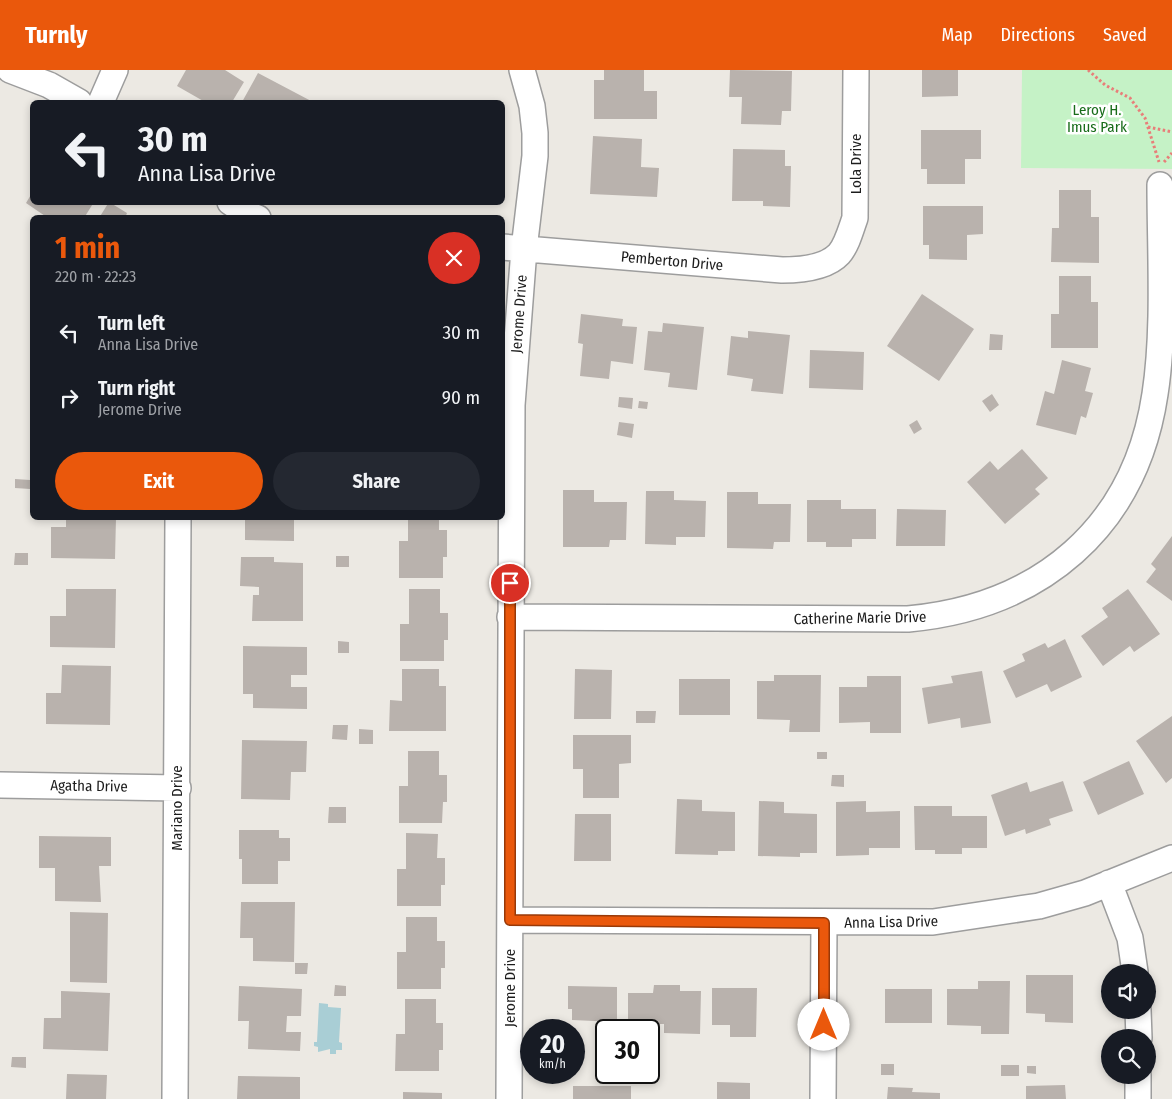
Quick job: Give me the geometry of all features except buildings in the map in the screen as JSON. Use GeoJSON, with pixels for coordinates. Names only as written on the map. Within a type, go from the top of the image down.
{"type":"FeatureCollection","features":[{"type":"Feature","properties":{"kind":"street"},"geometry":{"type":"LineString","coordinates":[[10,70],[49,85],[75,100]]}},
{"type":"Feature","properties":{"kind":"street"},"geometry":{"type":"LineString","coordinates":[[101,100],[115,70]]}},
{"type":"Feature","properties":{"kind":"street","name":"Jerome Drive"},"geometry":{"type":"LineString","coordinates":[[509,1099],[513,248],[535,156],[532,106],[522,70]]}},
{"type":"Feature","properties":{"kind":"street","name":"Lola Drive"},"geometry":{"type":"LineString","coordinates":[[839,255],[850,234],[856,203],[856,70]]}},
{"type":"Feature","properties":{"kind":"street","name":"Catherine Marie Drive"},"geometry":{"type":"LineString","coordinates":[[510,617],[908,619],[964,611],[1003,597],[1041,578],[1075,550],[1095,530],[1126,486],[1137,462],[1149,425],[1166,327],[1160,185]]}},
{"type":"Feature","properties":{"kind":"street","name":"Pemberton Drive"},"geometry":{"type":"LineString","coordinates":[[513,248],[782,270],[804,270],[839,255]]}},
{"type":"Feature","properties":{"kind":"street","name":"Mariano Drive"},"geometry":{"type":"LineString","coordinates":[[175,1099],[178,520]]}},
{"type":"Feature","properties":{"kind":"street","name":"Agatha Drive"},"geometry":{"type":"LineString","coordinates":[[0,785],[178,788]]}},
{"type":"Feature","properties":{"kind":"street","name":"Anna Lisa Drive"},"geometry":{"type":"LineString","coordinates":[[510,920],[824,923],[933,922],[969,919],[1039,906],[1110,883],[1172,858]]}},
{"type":"Feature","properties":{"kind":"street"},"geometry":{"type":"LineString","coordinates":[[1110,883],[1130,938],[1135,964]]}},
{"type":"Feature","properties":{"kind":"street"},"geometry":{"type":"LineString","coordinates":[[823,1099],[824,923]]}},
{"type":"Feature","properties":{"kind":"street"},"geometry":{"type":"LineString","coordinates":[[1138,1084],[1138,1099]]}},
{"type":"Feature","properties":{"kind":"path"},"geometry":{"type":"LineString","coordinates":[[1088,70],[1104,85],[1130,98],[1145,118],[1160,166],[1172,153]]}},
{"type":"Feature","properties":{"kind":"path"},"geometry":{"type":"LineString","coordinates":[[1148,127],[1172,132]]}},
{"type":"Feature","properties":{"kind":"green space","name":"Leroy H. Imus Park"},"geometry":{"type":"Polygon","coordinates":[[[1022,70],[1172,70],[1172,169],[1021,168],[1022,70]]]}},
{"type":"Feature","properties":{"kind":"water"},"geometry":{"type":"Polygon","coordinates":[[[319,1003],[328,1004],[328,1007],[341,1008],[339,1042],[342,1043],[342,1050],[336,1050],[336,1054],[330,1054],[330,1049],[318,1052],[318,1047],[314,1046],[314,1042],[317,1042],[319,1003]]]}},
{"type":"Feature","properties":{"kind":"route"},"geometry":{"type":"LineString","coordinates":[[510,583],[510,920],[824,923],[824,1025]]}}]}
